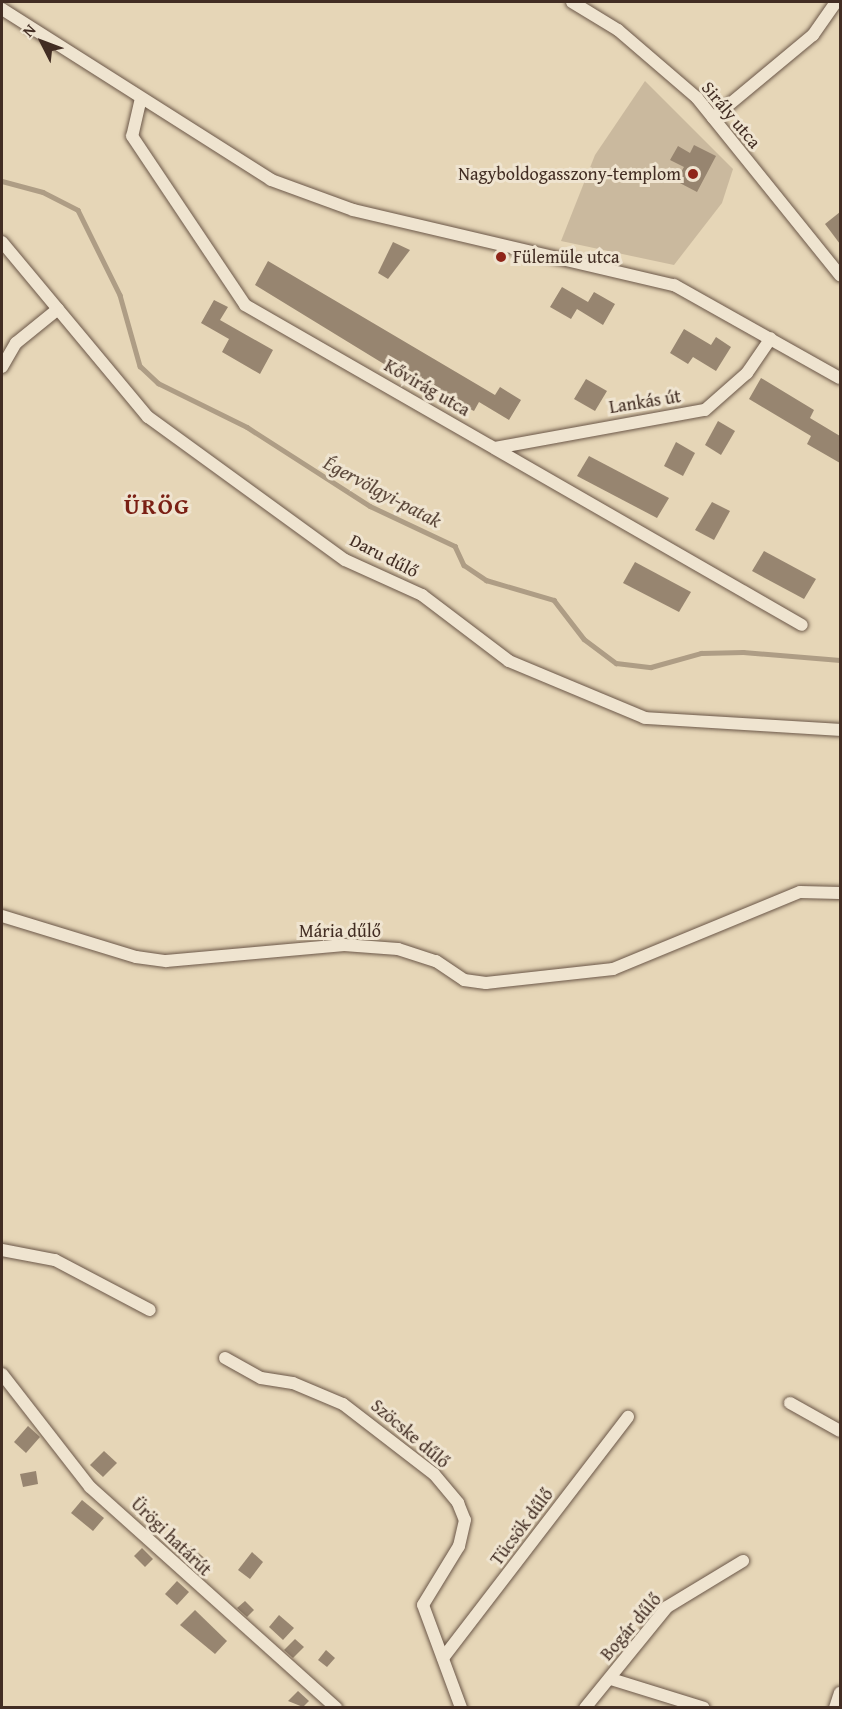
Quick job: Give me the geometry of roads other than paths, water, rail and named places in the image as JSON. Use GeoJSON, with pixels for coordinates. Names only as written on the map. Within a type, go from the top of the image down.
{"type":"FeatureCollection","features":[{"type":"Feature","properties":{"kind":"street","name":"Sirály utca"},"geometry":{"type":"LineString","coordinates":[[572,2],[618,30],[713,118],[840,275]]}},
{"type":"Feature","properties":{"kind":"street"},"geometry":{"type":"LineString","coordinates":[[713,118],[813,35],[836,2]]}},
{"type":"Feature","properties":{"kind":"street"},"geometry":{"type":"LineString","coordinates":[[2,9],[271,180],[353,210],[674,285],[840,378]]}},
{"type":"Feature","properties":{"kind":"street","name":"Kővirág utca"},"geometry":{"type":"LineString","coordinates":[[141,98],[132,136],[245,305],[802,625]]}},
{"type":"Feature","properties":{"kind":"street","name":"Daru dűlő"},"geometry":{"type":"LineString","coordinates":[[2,242],[148,417],[345,560],[422,595],[509,661],[645,718],[840,730]]}},
{"type":"Feature","properties":{"kind":"street"},"geometry":{"type":"LineString","coordinates":[[2,367],[16,343],[58,309]]}},
{"type":"Feature","properties":{"kind":"street","name":"Lankás út"},"geometry":{"type":"LineString","coordinates":[[495,448],[705,410],[747,373],[771,338]]}},
{"type":"Feature","properties":{"kind":"street","name":"Mária dűlő"},"geometry":{"type":"LineString","coordinates":[[2,916],[136,957],[166,961],[344,945],[398,949],[436,961],[464,980],[486,983],[613,969],[800,892],[840,893]]}},
{"type":"Feature","properties":{"kind":"street"},"geometry":{"type":"LineString","coordinates":[[2,1250],[55,1260],[150,1310]]}},
{"type":"Feature","properties":{"kind":"street","name":"Szöcske dűlő"},"geometry":{"type":"LineString","coordinates":[[225,1358],[261,1377],[293,1383],[343,1404],[434,1474],[458,1503],[465,1520],[459,1546],[423,1605],[462,1707]]}},
{"type":"Feature","properties":{"kind":"street","name":"Ürögi határút"},"geometry":{"type":"LineString","coordinates":[[2,1374],[90,1487],[336,1707]]}},
{"type":"Feature","properties":{"kind":"street"},"geometry":{"type":"LineString","coordinates":[[790,1403],[840,1431]]}},
{"type":"Feature","properties":{"kind":"street","name":"Tücsök dűlő"},"geometry":{"type":"LineString","coordinates":[[443,1658],[628,1417]]}},
{"type":"Feature","properties":{"kind":"street","name":"Bogár dűlő"},"geometry":{"type":"LineString","coordinates":[[585,1707],[611,1679],[668,1607],[743,1561]]}},
{"type":"Feature","properties":{"kind":"street"},"geometry":{"type":"LineString","coordinates":[[611,1679],[704,1707]]}},
{"type":"Feature","properties":{"kind":"street"},"geometry":{"type":"LineString","coordinates":[[835,1707],[840,1693]]}},
{"type":"Feature","properties":{"kind":"waterway","name":"Égervölgyi-patak"},"geometry":{"type":"LineString","coordinates":[[2,181],[43,192],[78,210],[120,295],[140,366],[158,383],[247,427],[370,506],[455,546],[464,565],[486,580],[554,600],[584,639],[616,663],[651,667],[701,653],[743,652],[840,660]]}},
{"type":"Feature","properties":{"kind":"place","name":"Nagyboldogasszony-templom"},"geometry":{"type":"Point","coordinates":[693,174]}},
{"type":"Feature","properties":{"kind":"place","name":"Fülemüle utca"},"geometry":{"type":"Point","coordinates":[501,257]}},
{"type":"Feature","properties":{"kind":"district","name":"ÜRÖG"},"geometry":{"type":"Point","coordinates":[157,506]}}]}
